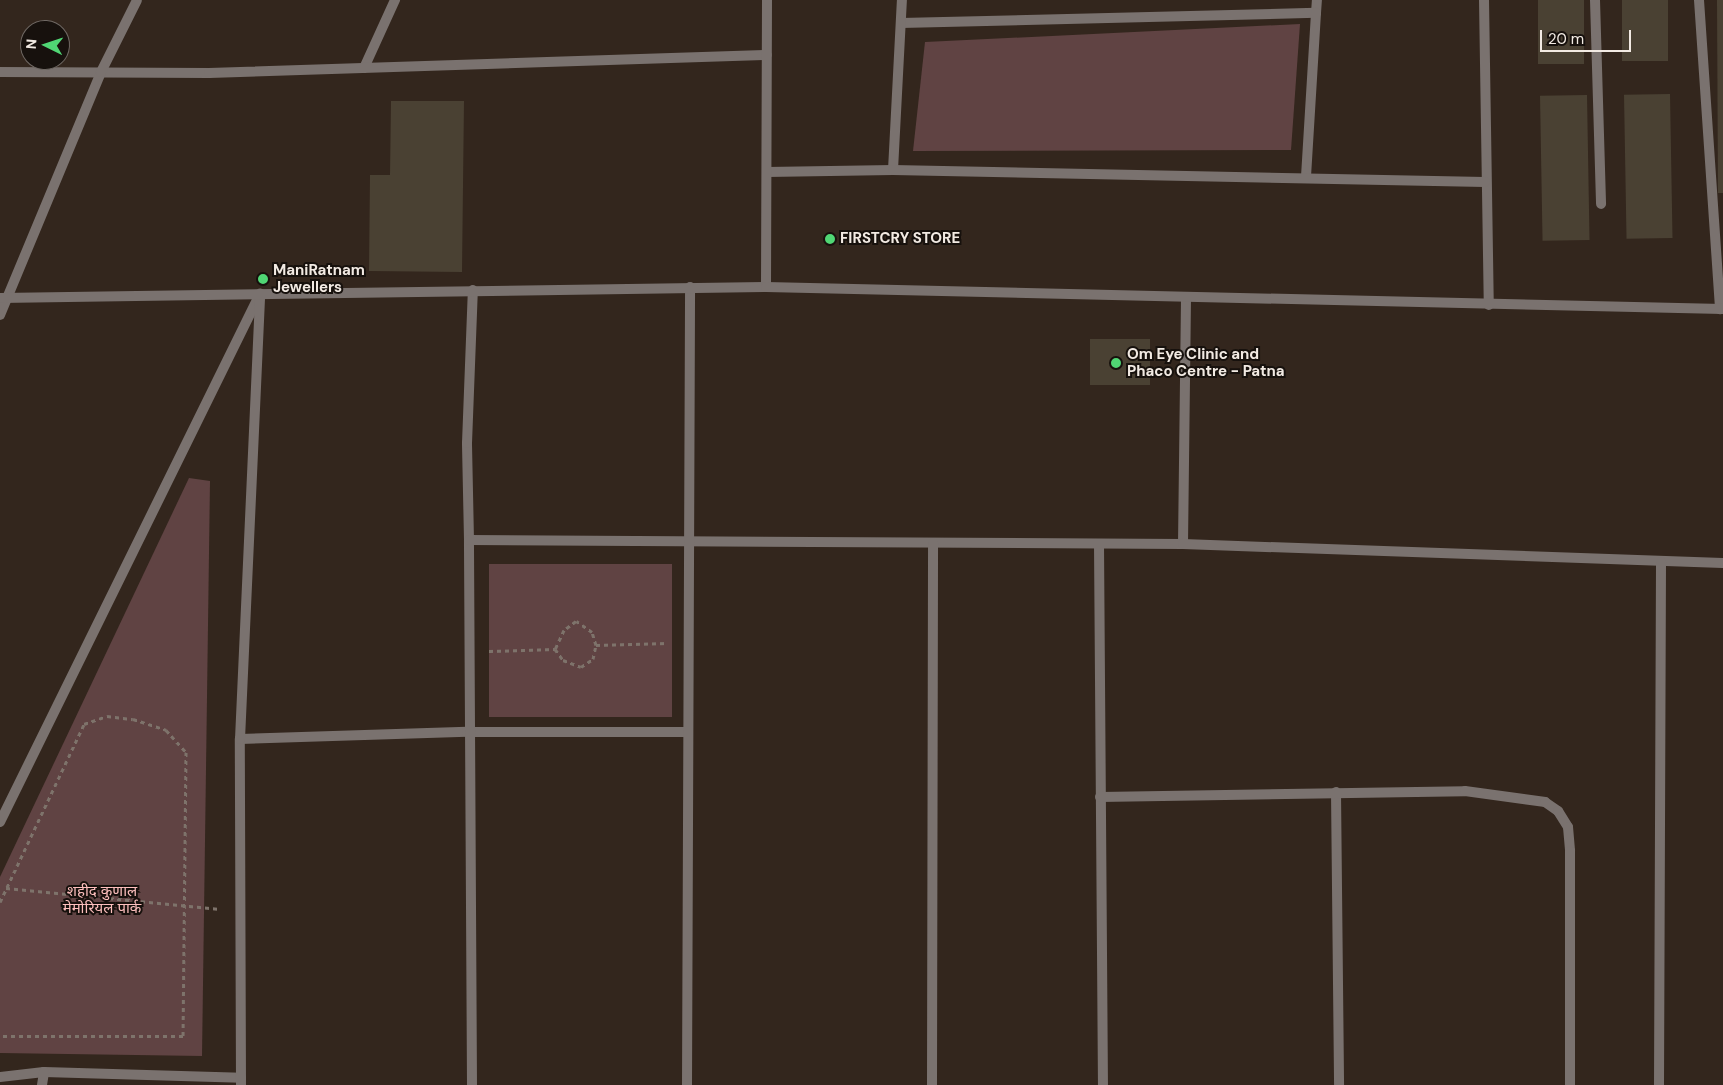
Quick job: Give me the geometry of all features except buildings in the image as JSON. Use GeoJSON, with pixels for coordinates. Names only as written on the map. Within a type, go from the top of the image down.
{"type":"FeatureCollection","features":[{"type":"Feature","properties":{"kind":"street"},"geometry":{"type":"LineString","coordinates":[[0,314],[4,297],[101,72],[137,0]]}},
{"type":"Feature","properties":{"kind":"street"},"geometry":{"type":"LineString","coordinates":[[364,68],[395,0]]}},
{"type":"Feature","properties":{"kind":"street"},"geometry":{"type":"LineString","coordinates":[[766,287],[767,0]]}},
{"type":"Feature","properties":{"kind":"street"},"geometry":{"type":"LineString","coordinates":[[893,170],[902,0]]}},
{"type":"Feature","properties":{"kind":"street"},"geometry":{"type":"LineString","coordinates":[[1306,178],[1317,0]]}},
{"type":"Feature","properties":{"kind":"street"},"geometry":{"type":"LineString","coordinates":[[1484,0],[1485,182],[1489,305]]}},
{"type":"Feature","properties":{"kind":"street"},"geometry":{"type":"LineString","coordinates":[[1595,0],[1601,204]]}},
{"type":"Feature","properties":{"kind":"street"},"geometry":{"type":"LineString","coordinates":[[4,297],[766,287],[1722,309],[1699,0]]}},
{"type":"Feature","properties":{"kind":"street"},"geometry":{"type":"LineString","coordinates":[[901,23],[1316,13]]}},
{"type":"Feature","properties":{"kind":"street"},"geometry":{"type":"LineString","coordinates":[[0,72],[364,68],[768,55]]}},
{"type":"Feature","properties":{"kind":"street"},"geometry":{"type":"LineString","coordinates":[[767,172],[893,170],[1485,182]]}},
{"type":"Feature","properties":{"kind":"street"},"geometry":{"type":"LineString","coordinates":[[687,1085],[690,287]]}},
{"type":"Feature","properties":{"kind":"street"},"geometry":{"type":"LineString","coordinates":[[472,1085],[467,443],[473,290]]}},
{"type":"Feature","properties":{"kind":"street"},"geometry":{"type":"LineString","coordinates":[[0,1077],[44,1072],[241,1082],[240,739],[260,294]]}},
{"type":"Feature","properties":{"kind":"street"},"geometry":{"type":"LineString","coordinates":[[0,822],[260,294]]}},
{"type":"Feature","properties":{"kind":"street"},"geometry":{"type":"LineString","coordinates":[[1183,544],[1186,297]]}},
{"type":"Feature","properties":{"kind":"street"},"geometry":{"type":"LineString","coordinates":[[469,540],[1183,544],[1723,563]]}},
{"type":"Feature","properties":{"kind":"street"},"geometry":{"type":"LineString","coordinates":[[932,1085],[934,543]]}},
{"type":"Feature","properties":{"kind":"street"},"geometry":{"type":"LineString","coordinates":[[1099,544],[1103,1085]]}},
{"type":"Feature","properties":{"kind":"street"},"geometry":{"type":"LineString","coordinates":[[1659,1085],[1661,562]]}},
{"type":"Feature","properties":{"kind":"street"},"geometry":{"type":"LineString","coordinates":[[240,739],[468,732],[687,732]]}},
{"type":"Feature","properties":{"kind":"street"},"geometry":{"type":"LineString","coordinates":[[1100,797],[1336,792],[1501,794],[1545,802],[1558,811],[1568,827],[1570,851],[1570,1085]]}},
{"type":"Feature","properties":{"kind":"street"},"geometry":{"type":"LineString","coordinates":[[1336,792],[1339,1085]]}},
{"type":"Feature","properties":{"kind":"street"},"geometry":{"type":"LineString","coordinates":[[42,1085],[44,1072]]}},
{"type":"Feature","properties":{"kind":"path"},"geometry":{"type":"LineString","coordinates":[[576,621],[592,632],[596,645],[593,659],[581,667],[563,660],[555,649],[564,630],[576,621]]}},
{"type":"Feature","properties":{"kind":"path"},"geometry":{"type":"LineString","coordinates":[[596,645],[689,642]]}},
{"type":"Feature","properties":{"kind":"path"},"geometry":{"type":"LineString","coordinates":[[468,652],[555,649]]}},
{"type":"Feature","properties":{"kind":"path"},"geometry":{"type":"LineString","coordinates":[[0,902],[84,724],[107,716],[133,719],[166,730],[186,752],[183,1036],[0,1036]]}},
{"type":"Feature","properties":{"kind":"path"},"geometry":{"type":"LineString","coordinates":[[6,888],[185,908],[241,909]]}},
{"type":"Feature","properties":{"kind":"green space"},"geometry":{"type":"Polygon","coordinates":[[[1300,24],[1291,150],[913,151],[925,42],[1300,24]]]}},
{"type":"Feature","properties":{"kind":"green space","name":"शहीद कुणाल मेमोरियल पार्क"},"geometry":{"type":"Polygon","coordinates":[[[189,478],[210,481],[202,1056],[0,1053],[0,877],[189,478]]]}},
{"type":"Feature","properties":{"kind":"green space"},"geometry":{"type":"Polygon","coordinates":[[[489,564],[672,564],[672,717],[489,717],[489,564]]]}},
{"type":"Feature","properties":{"kind":"place","name":"FIRSTCRY STORE"},"geometry":{"type":"Point","coordinates":[830,239]}},
{"type":"Feature","properties":{"kind":"place","name":"ManiRatnam Jewellers"},"geometry":{"type":"Point","coordinates":[263,279]}},
{"type":"Feature","properties":{"kind":"place","name":"Om Eye Clinic and Phaco Centre - Patna"},"geometry":{"type":"Point","coordinates":[1116,363]}}]}
